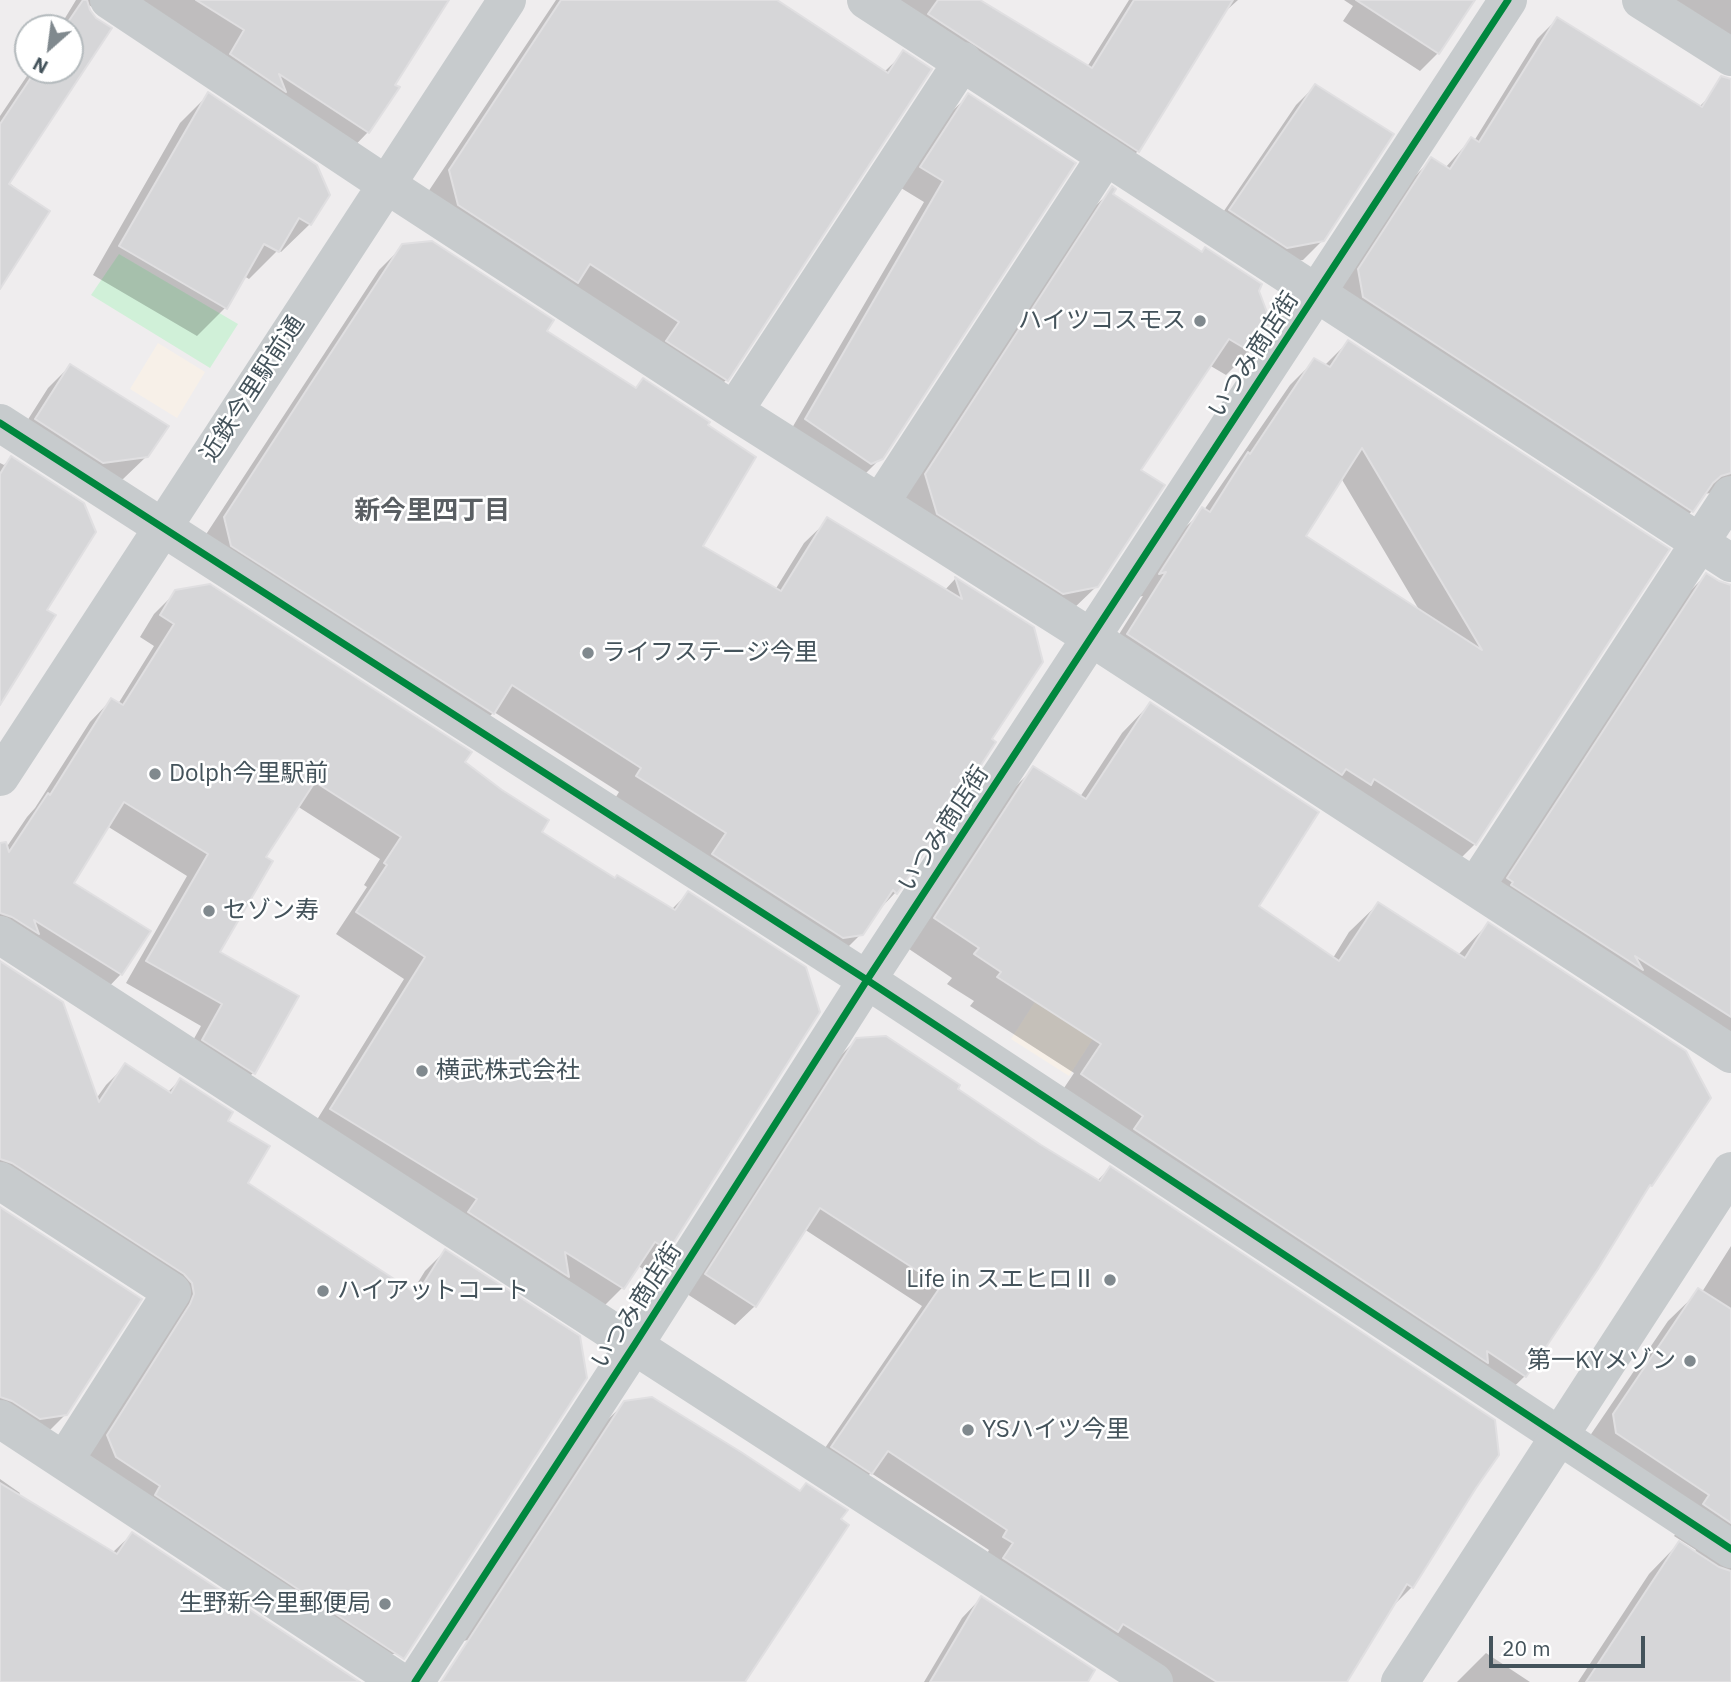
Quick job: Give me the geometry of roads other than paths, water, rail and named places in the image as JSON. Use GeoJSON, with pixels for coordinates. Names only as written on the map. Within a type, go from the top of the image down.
{"type":"FeatureCollection","features":[{"type":"Feature","properties":{"kind":"street"},"geometry":{"type":"LineString","coordinates":[[109,0],[734,411],[1092,638],[1731,1054]]}},
{"type":"Feature","properties":{"kind":"street","name":"近鉄今里駅前通"},"geometry":{"type":"LineString","coordinates":[[0,778],[507,0]]}},
{"type":"Feature","properties":{"kind":"street"},"geometry":{"type":"LineString","coordinates":[[866,0],[1715,553]]}},
{"type":"Feature","properties":{"kind":"street","name":"いつみ商店街"},"geometry":{"type":"LineString","coordinates":[[415,1682],[867,980],[1508,0]]}},
{"type":"Feature","properties":{"kind":"street"},"geometry":{"type":"LineString","coordinates":[[1641,0],[1731,57]]}},
{"type":"Feature","properties":{"kind":"street"},"geometry":{"type":"LineString","coordinates":[[734,411],[962,61]]}},
{"type":"Feature","properties":{"kind":"street"},"geometry":{"type":"LineString","coordinates":[[880,503],[1106,156]]}},
{"type":"Feature","properties":{"kind":"street"},"geometry":{"type":"LineString","coordinates":[[0,423],[867,980],[1731,1549]]}},
{"type":"Feature","properties":{"kind":"street"},"geometry":{"type":"LineString","coordinates":[[1475,887],[1715,553],[1731,495]]}},
{"type":"Feature","properties":{"kind":"street"},"geometry":{"type":"LineString","coordinates":[[0,935],[1154,1682]]}},
{"type":"Feature","properties":{"kind":"street"},"geometry":{"type":"LineString","coordinates":[[1400,1682],[1731,1171]]}},
{"type":"Feature","properties":{"kind":"street"},"geometry":{"type":"LineString","coordinates":[[0,1181],[172,1292],[64,1461]]}},
{"type":"Feature","properties":{"kind":"street"},"geometry":{"type":"LineString","coordinates":[[0,1419],[400,1682]]}},
{"type":"Feature","properties":{"kind":"place","name":"ハイツコスモス"},"geometry":{"type":"Point","coordinates":[1200,321]}},
{"type":"Feature","properties":{"kind":"place","name":"ライフステージ今里"},"geometry":{"type":"Point","coordinates":[588,653]}},
{"type":"Feature","properties":{"kind":"place","name":"Dolph今里駅前"},"geometry":{"type":"Point","coordinates":[155,774]}},
{"type":"Feature","properties":{"kind":"place","name":"セゾン寿"},"geometry":{"type":"Point","coordinates":[209,911]}},
{"type":"Feature","properties":{"kind":"place","name":"横武株式会社"},"geometry":{"type":"Point","coordinates":[422,1071]}},
{"type":"Feature","properties":{"kind":"place","name":"Life in スエヒロⅡ"},"geometry":{"type":"Point","coordinates":[1110,1280]}},
{"type":"Feature","properties":{"kind":"place","name":"ハイアットコート"},"geometry":{"type":"Point","coordinates":[323,1291]}},
{"type":"Feature","properties":{"kind":"place","name":"第一KYメゾン"},"geometry":{"type":"Point","coordinates":[1690,1361]}},
{"type":"Feature","properties":{"kind":"place","name":"YSハイツ今里"},"geometry":{"type":"Point","coordinates":[968,1430]}},
{"type":"Feature","properties":{"kind":"place","name":"生野新今里郵便局"},"geometry":{"type":"Point","coordinates":[385,1604]}},
{"type":"Feature","properties":{"kind":"district","name":"新今里四丁目"},"geometry":{"type":"Point","coordinates":[432,511]}}]}
